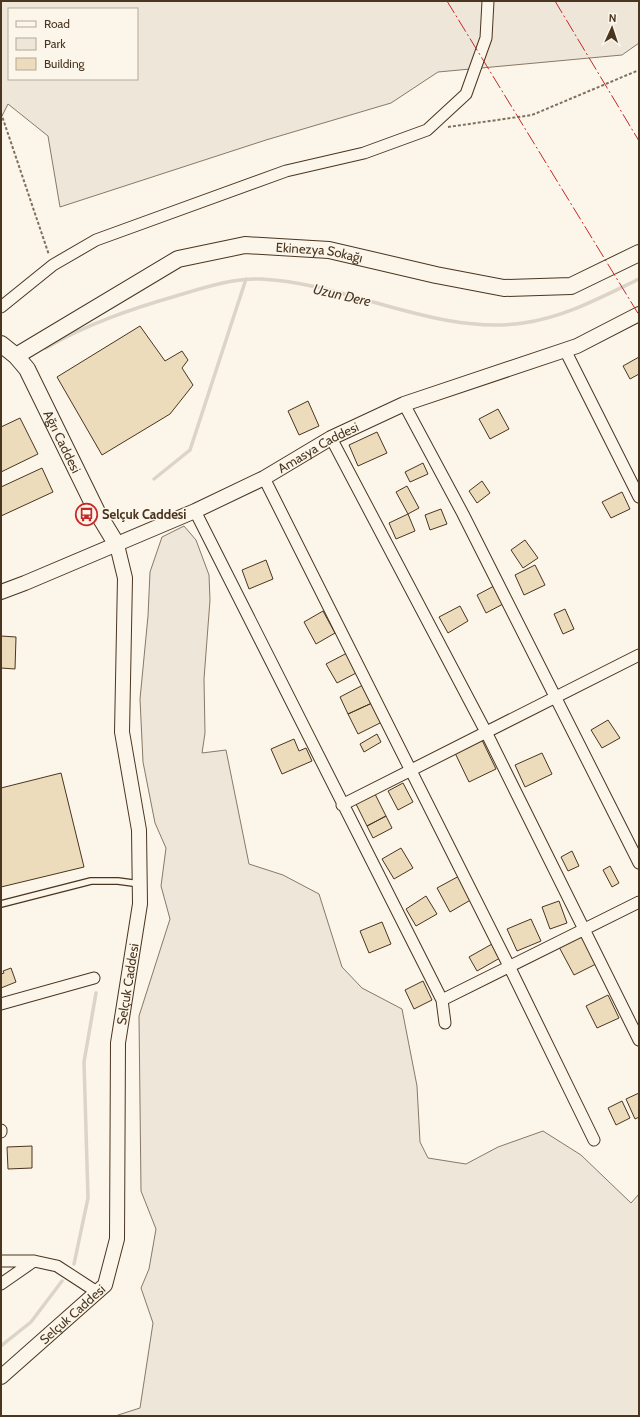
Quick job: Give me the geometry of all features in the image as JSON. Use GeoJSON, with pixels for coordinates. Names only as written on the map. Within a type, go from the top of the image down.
{"type":"FeatureCollection","features":[{"type":"Feature","properties":{"kind":"main road","name":"Ekinezya Sokağı"},"geometry":{"type":"LineString","coordinates":[[16,356],[178,259],[246,245],[329,250],[436,275],[504,288],[571,286],[639,253]]}},
{"type":"Feature","properties":{"kind":"main road","name":"Ağrı Caddesi"},"geometry":{"type":"LineString","coordinates":[[1,344],[16,356],[27,369],[97,512],[117,545]]}},
{"type":"Feature","properties":{"kind":"street"},"geometry":{"type":"LineString","coordinates":[[1,307],[53,265],[96,240],[286,172],[364,153],[426,130],[466,94],[486,38],[488,1]]}},
{"type":"Feature","properties":{"kind":"street","name":"Amasya Caddesi"},"geometry":{"type":"LineString","coordinates":[[1,592],[25,584],[195,511],[264,478],[331,438],[404,404],[565,350],[639,314]]}},
{"type":"Feature","properties":{"kind":"street"},"geometry":{"type":"LineString","coordinates":[[565,350],[639,497]]}},
{"type":"Feature","properties":{"kind":"street"},"geometry":{"type":"LineString","coordinates":[[404,404],[463,514],[639,863]]}},
{"type":"Feature","properties":{"kind":"street"},"geometry":{"type":"LineString","coordinates":[[331,438],[486,732],[639,1040]]}},
{"type":"Feature","properties":{"kind":"street"},"geometry":{"type":"LineString","coordinates":[[264,478],[509,966],[594,1140]]}},
{"type":"Feature","properties":{"kind":"street"},"geometry":{"type":"LineString","coordinates":[[195,511],[342,805],[442,1000],[445,1024]]}},
{"type":"Feature","properties":{"kind":"street","name":"Selçuk Caddesi"},"geometry":{"type":"LineString","coordinates":[[1,1377],[106,1285],[117,1239],[118,1043],[140,904],[140,885],[139,830],[122,732],[126,578],[117,545]]}},
{"type":"Feature","properties":{"kind":"street"},"geometry":{"type":"LineString","coordinates":[[342,805],[639,656]]}},
{"type":"Feature","properties":{"kind":"street"},"geometry":{"type":"LineString","coordinates":[[442,1000],[639,902]]}},
{"type":"Feature","properties":{"kind":"street"},"geometry":{"type":"LineString","coordinates":[[1,1004],[94,978]]}},
{"type":"Feature","properties":{"kind":"street"},"geometry":{"type":"LineString","coordinates":[[1,1261],[34,1261],[57,1266],[97,1292]]}},
{"type":"Feature","properties":{"kind":"street"},"geometry":{"type":"LineString","coordinates":[[1,1284],[34,1261]]}},
{"type":"Feature","properties":{"kind":"lane"},"geometry":{"type":"LineString","coordinates":[[1,904],[91,881],[118,881],[140,885]]}},
{"type":"Feature","properties":{"kind":"path"},"geometry":{"type":"LineString","coordinates":[[426,130],[532,115],[639,70]]}},
{"type":"Feature","properties":{"kind":"path"},"geometry":{"type":"LineString","coordinates":[[1,113],[53,265]]}},
{"type":"Feature","properties":{"kind":"green space"},"geometry":{"type":"Polygon","coordinates":[[[1,1],[639,1],[639,43],[622,55],[438,72],[391,103],[266,140],[60,207],[48,136],[8,104],[1,118],[1,1]]]}},
{"type":"Feature","properties":{"kind":"green space"},"geometry":{"type":"Polygon","coordinates":[[[184,526],[196,540],[209,575],[210,600],[204,679],[205,733],[202,753],[226,750],[249,864],[283,875],[319,894],[342,967],[362,988],[402,1009],[417,1086],[420,1142],[428,1158],[466,1164],[498,1147],[543,1131],[581,1155],[631,1203],[639,1194],[639,1416],[115,1416],[140,1408],[153,1323],[141,1288],[149,1269],[156,1229],[141,1191],[139,1016],[170,919],[161,886],[166,848],[155,823],[143,762],[140,699],[148,616],[150,572],[162,537],[184,526]]]}},
{"type":"Feature","properties":{"kind":"building"},"geometry":{"type":"Polygon","coordinates":[[[140,326],[165,361],[182,351],[188,360],[182,368],[193,385],[170,414],[102,455],[57,377],[140,326]]]}},
{"type":"Feature","properties":{"kind":"building"},"geometry":{"type":"Polygon","coordinates":[[[639,357],[639,374],[630,379],[623,366],[639,357]]]}},
{"type":"Feature","properties":{"kind":"building"},"geometry":{"type":"Polygon","coordinates":[[[308,401],[319,426],[299,435],[288,411],[308,401]]]}},
{"type":"Feature","properties":{"kind":"building"},"geometry":{"type":"Polygon","coordinates":[[[498,409],[509,429],[490,439],[479,419],[498,409]]]}},
{"type":"Feature","properties":{"kind":"building"},"geometry":{"type":"Polygon","coordinates":[[[20,418],[38,454],[1,472],[1,427],[20,418]]]}},
{"type":"Feature","properties":{"kind":"building"},"geometry":{"type":"Polygon","coordinates":[[[377,432],[387,453],[358,466],[349,445],[377,432]]]}},
{"type":"Feature","properties":{"kind":"building"},"geometry":{"type":"Polygon","coordinates":[[[423,463],[428,474],[410,482],[405,472],[423,463]]]}},
{"type":"Feature","properties":{"kind":"building"},"geometry":{"type":"Polygon","coordinates":[[[42,468],[53,492],[1,516],[1,487],[42,468]]]}},
{"type":"Feature","properties":{"kind":"building"},"geometry":{"type":"Polygon","coordinates":[[[482,481],[490,493],[477,503],[469,491],[482,481]]]}},
{"type":"Feature","properties":{"kind":"building"},"geometry":{"type":"Polygon","coordinates":[[[407,486],[419,508],[408,514],[396,492],[407,486]]]}},
{"type":"Feature","properties":{"kind":"building"},"geometry":{"type":"Polygon","coordinates":[[[622,492],[630,509],[611,518],[602,502],[622,492]]]}},
{"type":"Feature","properties":{"kind":"building"},"geometry":{"type":"Polygon","coordinates":[[[441,509],[447,524],[430,530],[425,515],[441,509]]]}},
{"type":"Feature","properties":{"kind":"building"},"geometry":{"type":"Polygon","coordinates":[[[408,514],[415,531],[396,539],[389,523],[408,514]]]}},
{"type":"Feature","properties":{"kind":"building"},"geometry":{"type":"Polygon","coordinates":[[[525,540],[538,558],[523,568],[511,550],[525,540]]]}},
{"type":"Feature","properties":{"kind":"building"},"geometry":{"type":"Polygon","coordinates":[[[266,560],[273,579],[249,589],[242,570],[266,560]]]}},
{"type":"Feature","properties":{"kind":"building"},"geometry":{"type":"Polygon","coordinates":[[[535,565],[545,585],[524,595],[515,575],[535,565]]]}},
{"type":"Feature","properties":{"kind":"building"},"geometry":{"type":"Polygon","coordinates":[[[494,586],[503,604],[486,613],[477,595],[494,586]]]}},
{"type":"Feature","properties":{"kind":"building"},"geometry":{"type":"Polygon","coordinates":[[[460,606],[468,621],[448,633],[439,617],[460,606]]]}},
{"type":"Feature","properties":{"kind":"building"},"geometry":{"type":"Polygon","coordinates":[[[565,609],[574,629],[563,634],[554,614],[565,609]]]}},
{"type":"Feature","properties":{"kind":"building"},"geometry":{"type":"Polygon","coordinates":[[[323,611],[335,633],[316,644],[304,622],[323,611]]]}},
{"type":"Feature","properties":{"kind":"building"},"geometry":{"type":"Polygon","coordinates":[[[1,636],[16,637],[15,669],[1,668],[1,636]]]}},
{"type":"Feature","properties":{"kind":"building"},"geometry":{"type":"Polygon","coordinates":[[[347,653],[358,672],[337,683],[326,664],[347,653]]]}},
{"type":"Feature","properties":{"kind":"building"},"geometry":{"type":"Polygon","coordinates":[[[363,685],[372,703],[348,714],[340,697],[363,685]]]}},
{"type":"Feature","properties":{"kind":"building"},"geometry":{"type":"Polygon","coordinates":[[[372,703],[382,722],[358,734],[348,714],[372,703]]]}},
{"type":"Feature","properties":{"kind":"building"},"geometry":{"type":"Polygon","coordinates":[[[608,720],[620,738],[602,748],[591,730],[608,720]]]}},
{"type":"Feature","properties":{"kind":"building"},"geometry":{"type":"Polygon","coordinates":[[[377,734],[381,742],[364,752],[360,744],[377,734]]]}},
{"type":"Feature","properties":{"kind":"building"},"geometry":{"type":"Polygon","coordinates":[[[294,739],[299,751],[306,748],[312,761],[282,774],[271,749],[294,739]]]}},
{"type":"Feature","properties":{"kind":"building"},"geometry":{"type":"Polygon","coordinates":[[[482,740],[496,769],[469,782],[455,753],[482,740]]]}},
{"type":"Feature","properties":{"kind":"building"},"geometry":{"type":"Polygon","coordinates":[[[542,753],[552,774],[525,787],[515,765],[542,753]]]}},
{"type":"Feature","properties":{"kind":"building"},"geometry":{"type":"Polygon","coordinates":[[[61,773],[84,867],[1,887],[1,788],[61,773]]]}},
{"type":"Feature","properties":{"kind":"building"},"geometry":{"type":"Polygon","coordinates":[[[403,783],[413,802],[398,810],[388,791],[403,783]]]}},
{"type":"Feature","properties":{"kind":"building"},"geometry":{"type":"Polygon","coordinates":[[[374,792],[386,816],[367,826],[355,802],[374,792]]]}},
{"type":"Feature","properties":{"kind":"building"},"geometry":{"type":"Polygon","coordinates":[[[386,816],[392,828],[373,838],[367,826],[386,816]]]}},
{"type":"Feature","properties":{"kind":"building"},"geometry":{"type":"Polygon","coordinates":[[[401,848],[413,868],[394,879],[382,859],[401,848]]]}},
{"type":"Feature","properties":{"kind":"building"},"geometry":{"type":"Polygon","coordinates":[[[572,851],[579,866],[568,871],[561,857],[572,851]]]}},
{"type":"Feature","properties":{"kind":"building"},"geometry":{"type":"Polygon","coordinates":[[[610,866],[619,883],[612,887],[603,870],[610,866]]]}},
{"type":"Feature","properties":{"kind":"building"},"geometry":{"type":"Polygon","coordinates":[[[461,875],[474,898],[450,912],[437,888],[461,875]]]}},
{"type":"Feature","properties":{"kind":"building"},"geometry":{"type":"Polygon","coordinates":[[[426,896],[437,914],[416,926],[406,909],[426,896]]]}},
{"type":"Feature","properties":{"kind":"building"},"geometry":{"type":"Polygon","coordinates":[[[559,901],[567,923],[550,929],[542,907],[559,901]]]}},
{"type":"Feature","properties":{"kind":"building"},"geometry":{"type":"Polygon","coordinates":[[[531,919],[541,941],[517,951],[507,929],[531,919]]]}},
{"type":"Feature","properties":{"kind":"building"},"geometry":{"type":"Polygon","coordinates":[[[382,922],[391,944],[369,953],[360,931],[382,922]]]}},
{"type":"Feature","properties":{"kind":"building"},"geometry":{"type":"Polygon","coordinates":[[[581,936],[596,964],[574,975],[559,947],[581,936]]]}},
{"type":"Feature","properties":{"kind":"building"},"geometry":{"type":"Polygon","coordinates":[[[492,944],[500,958],[477,971],[469,957],[492,944]]]}},
{"type":"Feature","properties":{"kind":"building"},"geometry":{"type":"Polygon","coordinates":[[[11,968],[16,982],[1,988],[1,974],[4,973],[3,971],[11,968]]]}},
{"type":"Feature","properties":{"kind":"building"},"geometry":{"type":"Polygon","coordinates":[[[423,981],[432,1000],[414,1009],[405,990],[423,981]]]}},
{"type":"Feature","properties":{"kind":"building"},"geometry":{"type":"Polygon","coordinates":[[[608,995],[619,1018],[597,1028],[586,1006],[608,995]]]}},
{"type":"Feature","properties":{"kind":"building"},"geometry":{"type":"Polygon","coordinates":[[[639,1093],[639,1117],[635,1119],[626,1099],[639,1093]]]}},
{"type":"Feature","properties":{"kind":"building"},"geometry":{"type":"Polygon","coordinates":[[[622,1101],[630,1118],[616,1125],[608,1108],[622,1101]]]}},
{"type":"Feature","properties":{"kind":"building"},"geometry":{"type":"Polygon","coordinates":[[[32,1146],[32,1168],[8,1169],[7,1147],[32,1146]]]}},
{"type":"Feature","properties":{"kind":"waterway"},"geometry":{"type":"LineString","coordinates":[[154,479],[190,450],[246,279]]}},
{"type":"Feature","properties":{"kind":"waterway","name":"Uzun Dere"},"geometry":{"type":"LineString","coordinates":[[46,348],[93,324],[126,312],[207,287],[239,280],[261,279],[293,283],[326,289],[425,316],[458,322],[491,325],[523,323],[554,316],[583,306],[639,279]]}},
{"type":"Feature","properties":{"kind":"waterway"},"geometry":{"type":"LineString","coordinates":[[74,1264],[88,1198],[84,1062],[96,993]]}},
{"type":"Feature","properties":{"kind":"waterway"},"geometry":{"type":"LineString","coordinates":[[1,1346],[31,1322],[62,1281]]}},
{"type":"Feature","properties":{"kind":"power"},"geometry":{"type":"LineString","coordinates":[[447,1],[639,315]]}},
{"type":"Feature","properties":{"kind":"power"},"geometry":{"type":"LineString","coordinates":[[555,1],[639,141]]}},
{"type":"Feature","properties":{"kind":"place","name":"Selçuk Caddesi"},"geometry":{"type":"Point","coordinates":[86,514]}}]}
